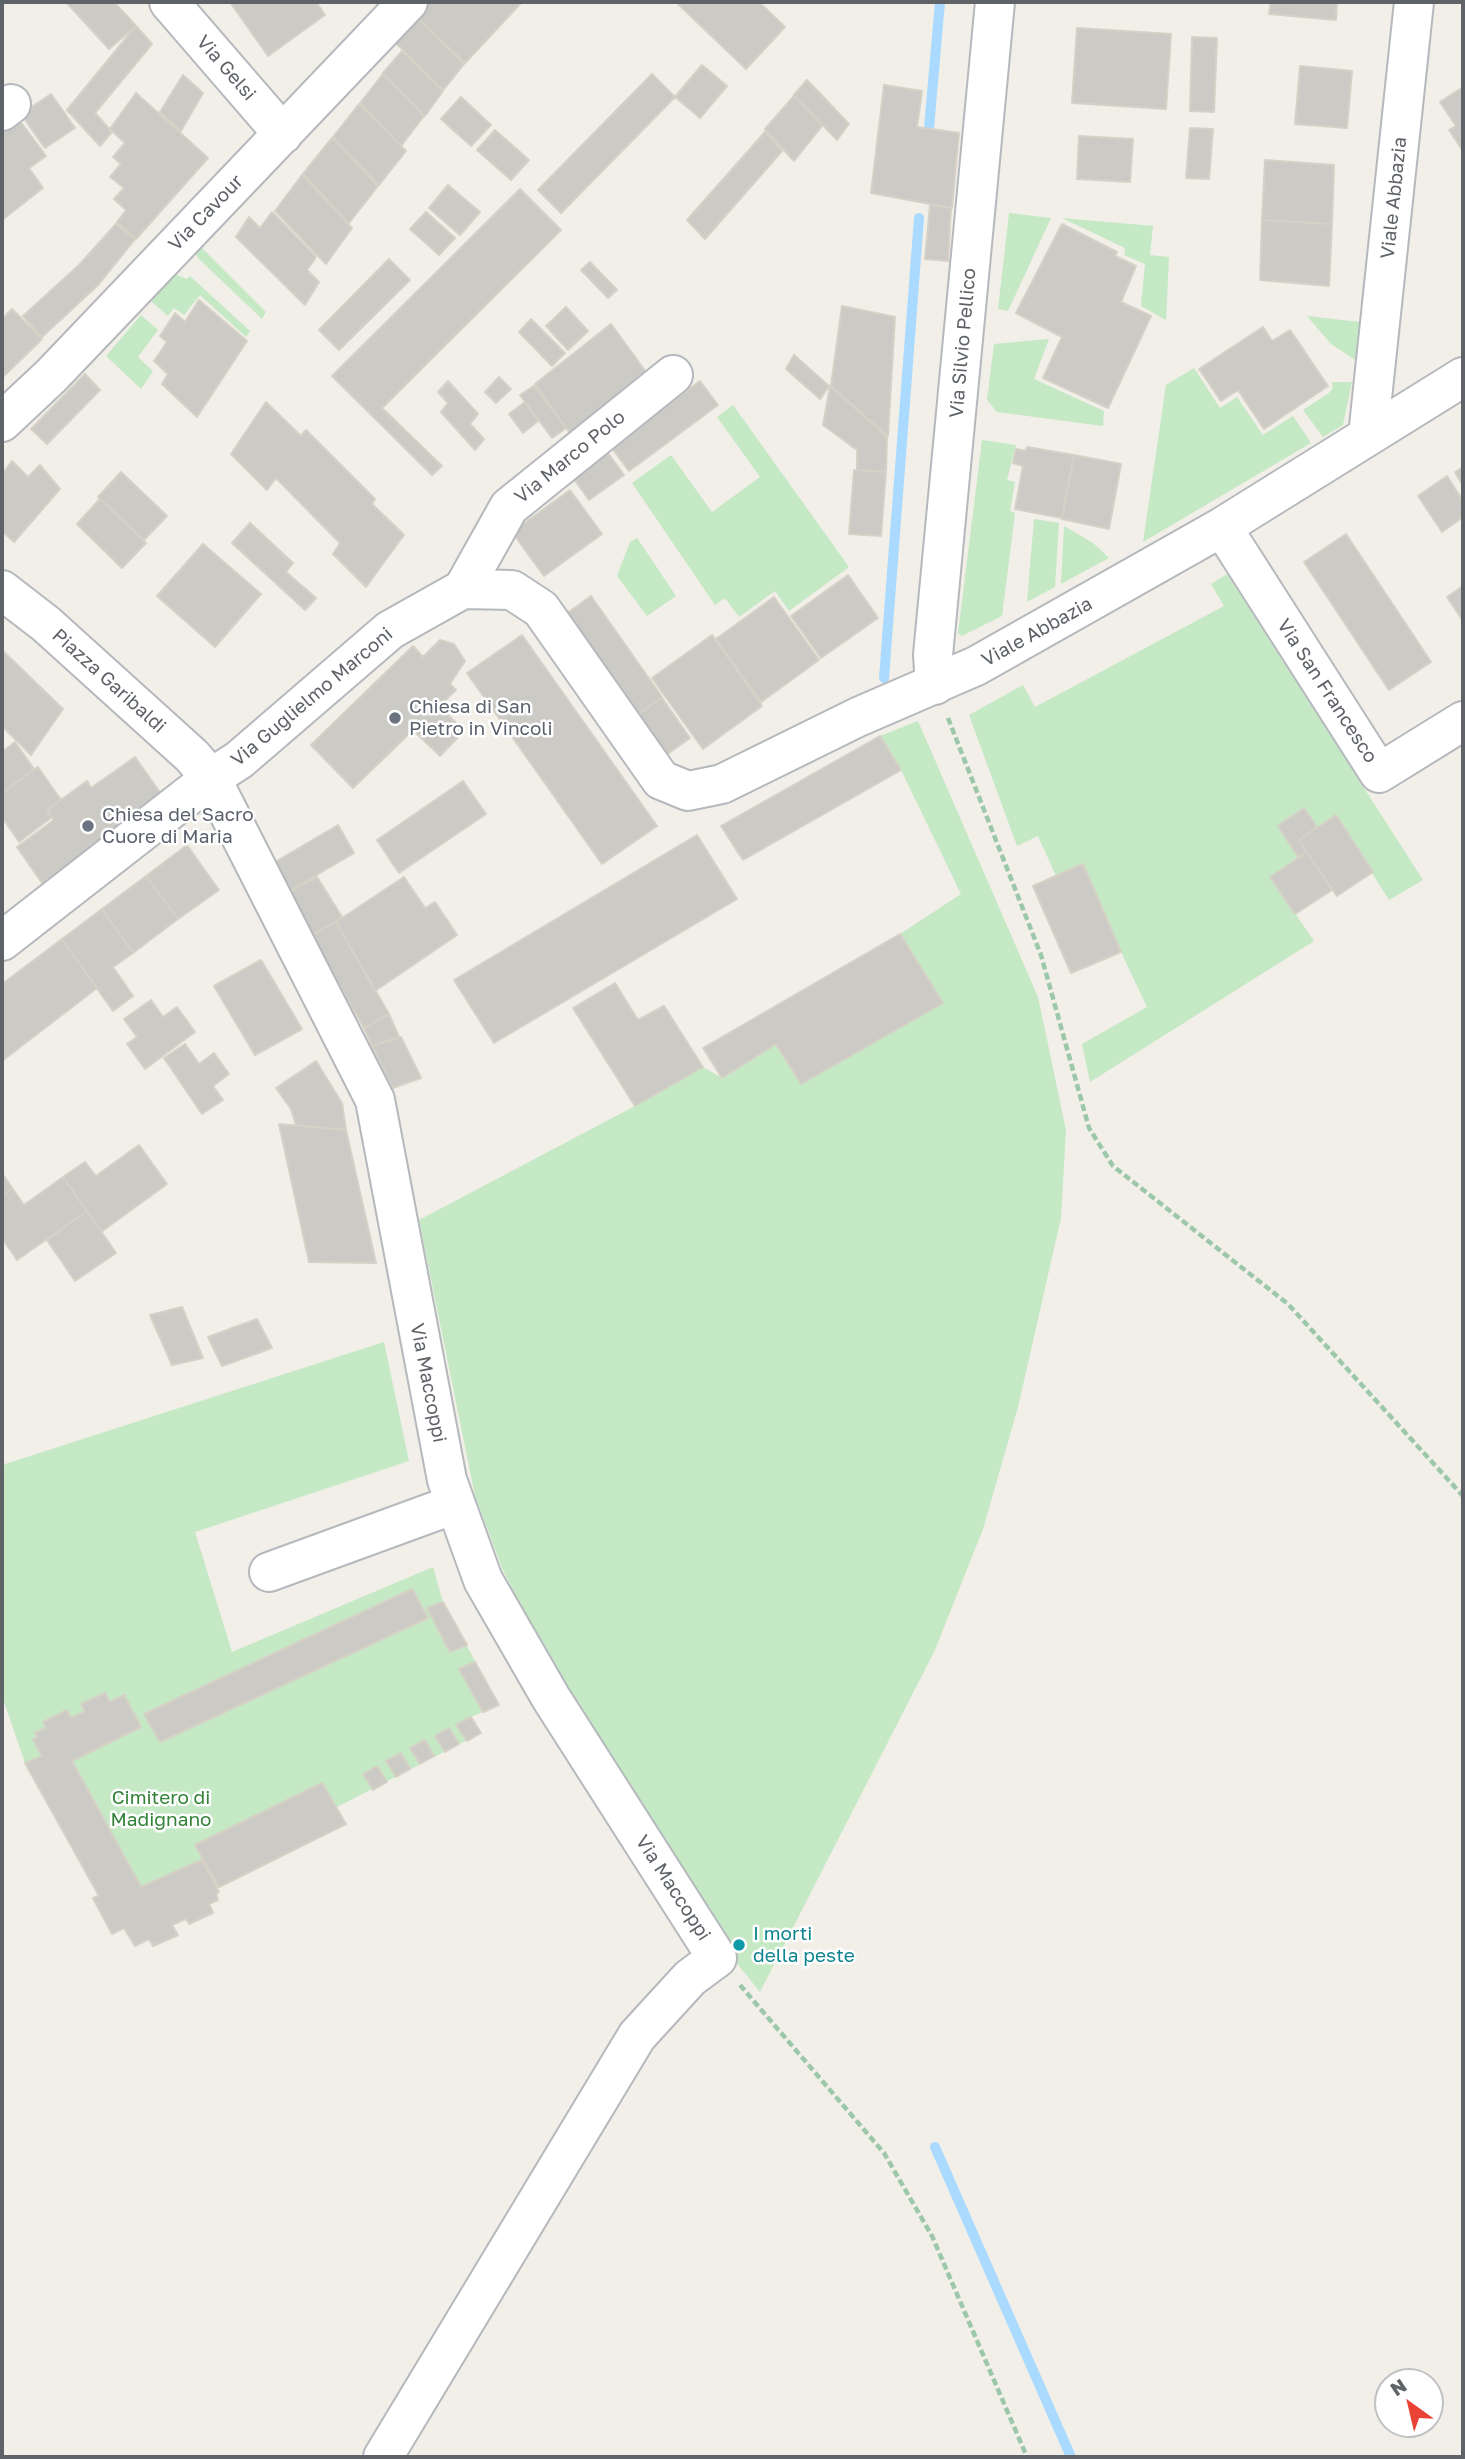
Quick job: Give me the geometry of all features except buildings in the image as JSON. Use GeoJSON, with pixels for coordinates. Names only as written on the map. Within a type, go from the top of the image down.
{"type":"FeatureCollection","features":[{"type":"Feature","properties":{"kind":"street","name":"Via Gelsi"},"geometry":{"type":"LineString","coordinates":[[169,2],[283,134]]}},
{"type":"Feature","properties":{"kind":"street","name":"Via Cavour"},"geometry":{"type":"LineString","coordinates":[[2,422],[51,376],[408,2]]}},
{"type":"Feature","properties":{"kind":"street","name":"Via Silvio Pellico"},"geometry":{"type":"LineString","coordinates":[[935,685],[933,655],[995,2]]}},
{"type":"Feature","properties":{"kind":"street","name":"Viale Abbazia"},"geometry":{"type":"LineString","coordinates":[[1368,436],[1414,2]]}},
{"type":"Feature","properties":{"kind":"street","name":"Via Marco Polo"},"geometry":{"type":"LineString","coordinates":[[463,589],[509,507],[673,375]]}},
{"type":"Feature","properties":{"kind":"street","name":"Viale Abbazia"},"geometry":{"type":"LineString","coordinates":[[463,589],[512,590],[541,609],[661,780],[688,791],[722,784],[858,717],[976,666],[1222,527],[1463,377]]}},
{"type":"Feature","properties":{"kind":"street","name":"Via San Francesco"},"geometry":{"type":"LineString","coordinates":[[1222,527],[1379,772],[1463,720]]}},
{"type":"Feature","properties":{"kind":"street","name":"Via Guglielmo Marconi"},"geometry":{"type":"LineString","coordinates":[[2,941],[211,778],[239,760],[390,630],[463,589]]}},
{"type":"Feature","properties":{"kind":"street","name":"Piazza Garibaldi"},"geometry":{"type":"LineString","coordinates":[[2,590],[46,624],[173,738],[211,778]]}},
{"type":"Feature","properties":{"kind":"street","name":"Via Maccoppi"},"geometry":{"type":"LineString","coordinates":[[211,778],[375,1100],[447,1480],[483,1580],[551,1698],[717,1958]]}},
{"type":"Feature","properties":{"kind":"street"},"geometry":{"type":"LineString","coordinates":[[269,1572],[455,1504]]}},
{"type":"Feature","properties":{"kind":"street"},"geometry":{"type":"LineString","coordinates":[[383,2457],[637,2036],[691,1978],[717,1958]]}},
{"type":"Feature","properties":{"kind":"path"},"geometry":{"type":"LineString","coordinates":[[935,685],[1041,955],[1089,1128],[1113,1166],[1288,1304],[1463,1496]]}},
{"type":"Feature","properties":{"kind":"path"},"geometry":{"type":"LineString","coordinates":[[717,1958],[884,2153],[932,2236],[1027,2457]]}},
{"type":"Feature","properties":{"kind":"green space"},"geometry":{"type":"Polygon","coordinates":[[[1009,213],[1051,218],[1008,311],[998,309],[1009,213]]]}},
{"type":"Feature","properties":{"kind":"green space"},"geometry":{"type":"Polygon","coordinates":[[[1062,218],[1153,226],[1150,255],[1169,257],[1166,320],[1141,306],[1145,264],[1124,255],[1125,248],[1062,218]]]}},
{"type":"Feature","properties":{"kind":"green space"},"geometry":{"type":"Polygon","coordinates":[[[199,245],[266,312],[262,319],[199,259],[194,252],[199,245]]]}},
{"type":"Feature","properties":{"kind":"green space"},"geometry":{"type":"Polygon","coordinates":[[[174,274],[187,279],[190,276],[250,331],[246,337],[200,295],[184,315],[174,308],[168,316],[151,301],[174,274]]]}},
{"type":"Feature","properties":{"kind":"green space"},"geometry":{"type":"Polygon","coordinates":[[[141,315],[158,330],[138,357],[153,371],[141,389],[106,356],[141,315]]]}},
{"type":"Feature","properties":{"kind":"green space"},"geometry":{"type":"Polygon","coordinates":[[[1307,316],[1360,322],[1355,360],[1331,344],[1307,316]]]}},
{"type":"Feature","properties":{"kind":"green space"},"geometry":{"type":"Polygon","coordinates":[[[1049,339],[1034,379],[1104,411],[1103,426],[997,412],[987,400],[994,344],[1049,339]]]}},
{"type":"Feature","properties":{"kind":"green space"},"geometry":{"type":"Polygon","coordinates":[[[1194,368],[1220,408],[1237,397],[1263,435],[1293,416],[1311,443],[1143,542],[1166,385],[1194,368]]]}},
{"type":"Feature","properties":{"kind":"green space"},"geometry":{"type":"Polygon","coordinates":[[[1332,382],[1352,382],[1343,425],[1323,437],[1303,410],[1329,393],[1333,388],[1332,382]]]}},
{"type":"Feature","properties":{"kind":"green space"},"geometry":{"type":"Polygon","coordinates":[[[733,405],[849,567],[789,611],[775,591],[739,617],[725,598],[715,605],[632,483],[671,455],[712,512],[760,477],[717,417],[733,405]]]}},
{"type":"Feature","properties":{"kind":"green space"},"geometry":{"type":"Polygon","coordinates":[[[982,440],[1016,445],[1007,480],[1015,482],[1010,511],[1015,513],[1002,616],[962,636],[958,633],[982,440]]]}},
{"type":"Feature","properties":{"kind":"green space"},"geometry":{"type":"Polygon","coordinates":[[[1034,519],[1059,523],[1055,587],[1027,602],[1034,519]]]}},
{"type":"Feature","properties":{"kind":"green space"},"geometry":{"type":"Polygon","coordinates":[[[1064,526],[1093,543],[1109,558],[1061,584],[1064,526]]]}},
{"type":"Feature","properties":{"kind":"green space"},"geometry":{"type":"Polygon","coordinates":[[[637,538],[676,596],[647,616],[617,576],[630,542],[637,538]]]}},
{"type":"Feature","properties":{"kind":"green space"},"geometry":{"type":"Polygon","coordinates":[[[1227,574],[1423,880],[1389,900],[1336,816],[1317,827],[1304,809],[1278,826],[1298,857],[1270,877],[1314,941],[1090,1082],[1082,1044],[1147,1007],[1121,952],[1056,876],[1038,836],[1017,846],[969,715],[1023,685],[1035,707],[1224,606],[1211,584],[1227,574]]]}},
{"type":"Feature","properties":{"kind":"green space"},"geometry":{"type":"Polygon","coordinates":[[[918,721],[1038,997],[1066,1130],[1061,1218],[1018,1407],[983,1529],[935,1650],[760,1992],[726,1950],[543,1651],[502,1568],[475,1496],[419,1220],[703,1067],[722,1078],[776,1044],[801,1084],[943,1003],[900,934],[961,894],[901,770],[880,736],[918,721]]]}},
{"type":"Feature","properties":{"kind":"green space","name":"Cimitero di Madignano"},"geometry":{"type":"Polygon","coordinates":[[[384,1342],[409,1461],[195,1532],[232,1652],[433,1567],[443,1602],[499,1705],[471,1717],[481,1733],[337,1807],[346,1824],[217,1888],[218,1900],[209,1905],[213,1913],[189,1924],[186,1919],[173,1925],[178,1935],[153,1946],[149,1939],[135,1946],[124,1928],[112,1934],[93,1898],[98,1895],[25,1763],[2,1696],[2,1465],[384,1342]]]}},
{"type":"Feature","properties":{"kind":"waterway"},"geometry":{"type":"LineString","coordinates":[[929,128],[940,2]]}},
{"type":"Feature","properties":{"kind":"waterway"},"geometry":{"type":"LineString","coordinates":[[884,678],[919,218]]}},
{"type":"Feature","properties":{"kind":"waterway"},"geometry":{"type":"LineString","coordinates":[[935,2147],[1071,2457]]}},
{"type":"Feature","properties":{"kind":"place","name":"Chiesa di San Pietro in Vincoli"},"geometry":{"type":"Point","coordinates":[395,718]}},
{"type":"Feature","properties":{"kind":"place","name":"Chiesa del Sacro Cuore di Maria"},"geometry":{"type":"Point","coordinates":[88,826]}},
{"type":"Feature","properties":{"kind":"place","name":"I morti della peste"},"geometry":{"type":"Point","coordinates":[739,1945]}}]}
